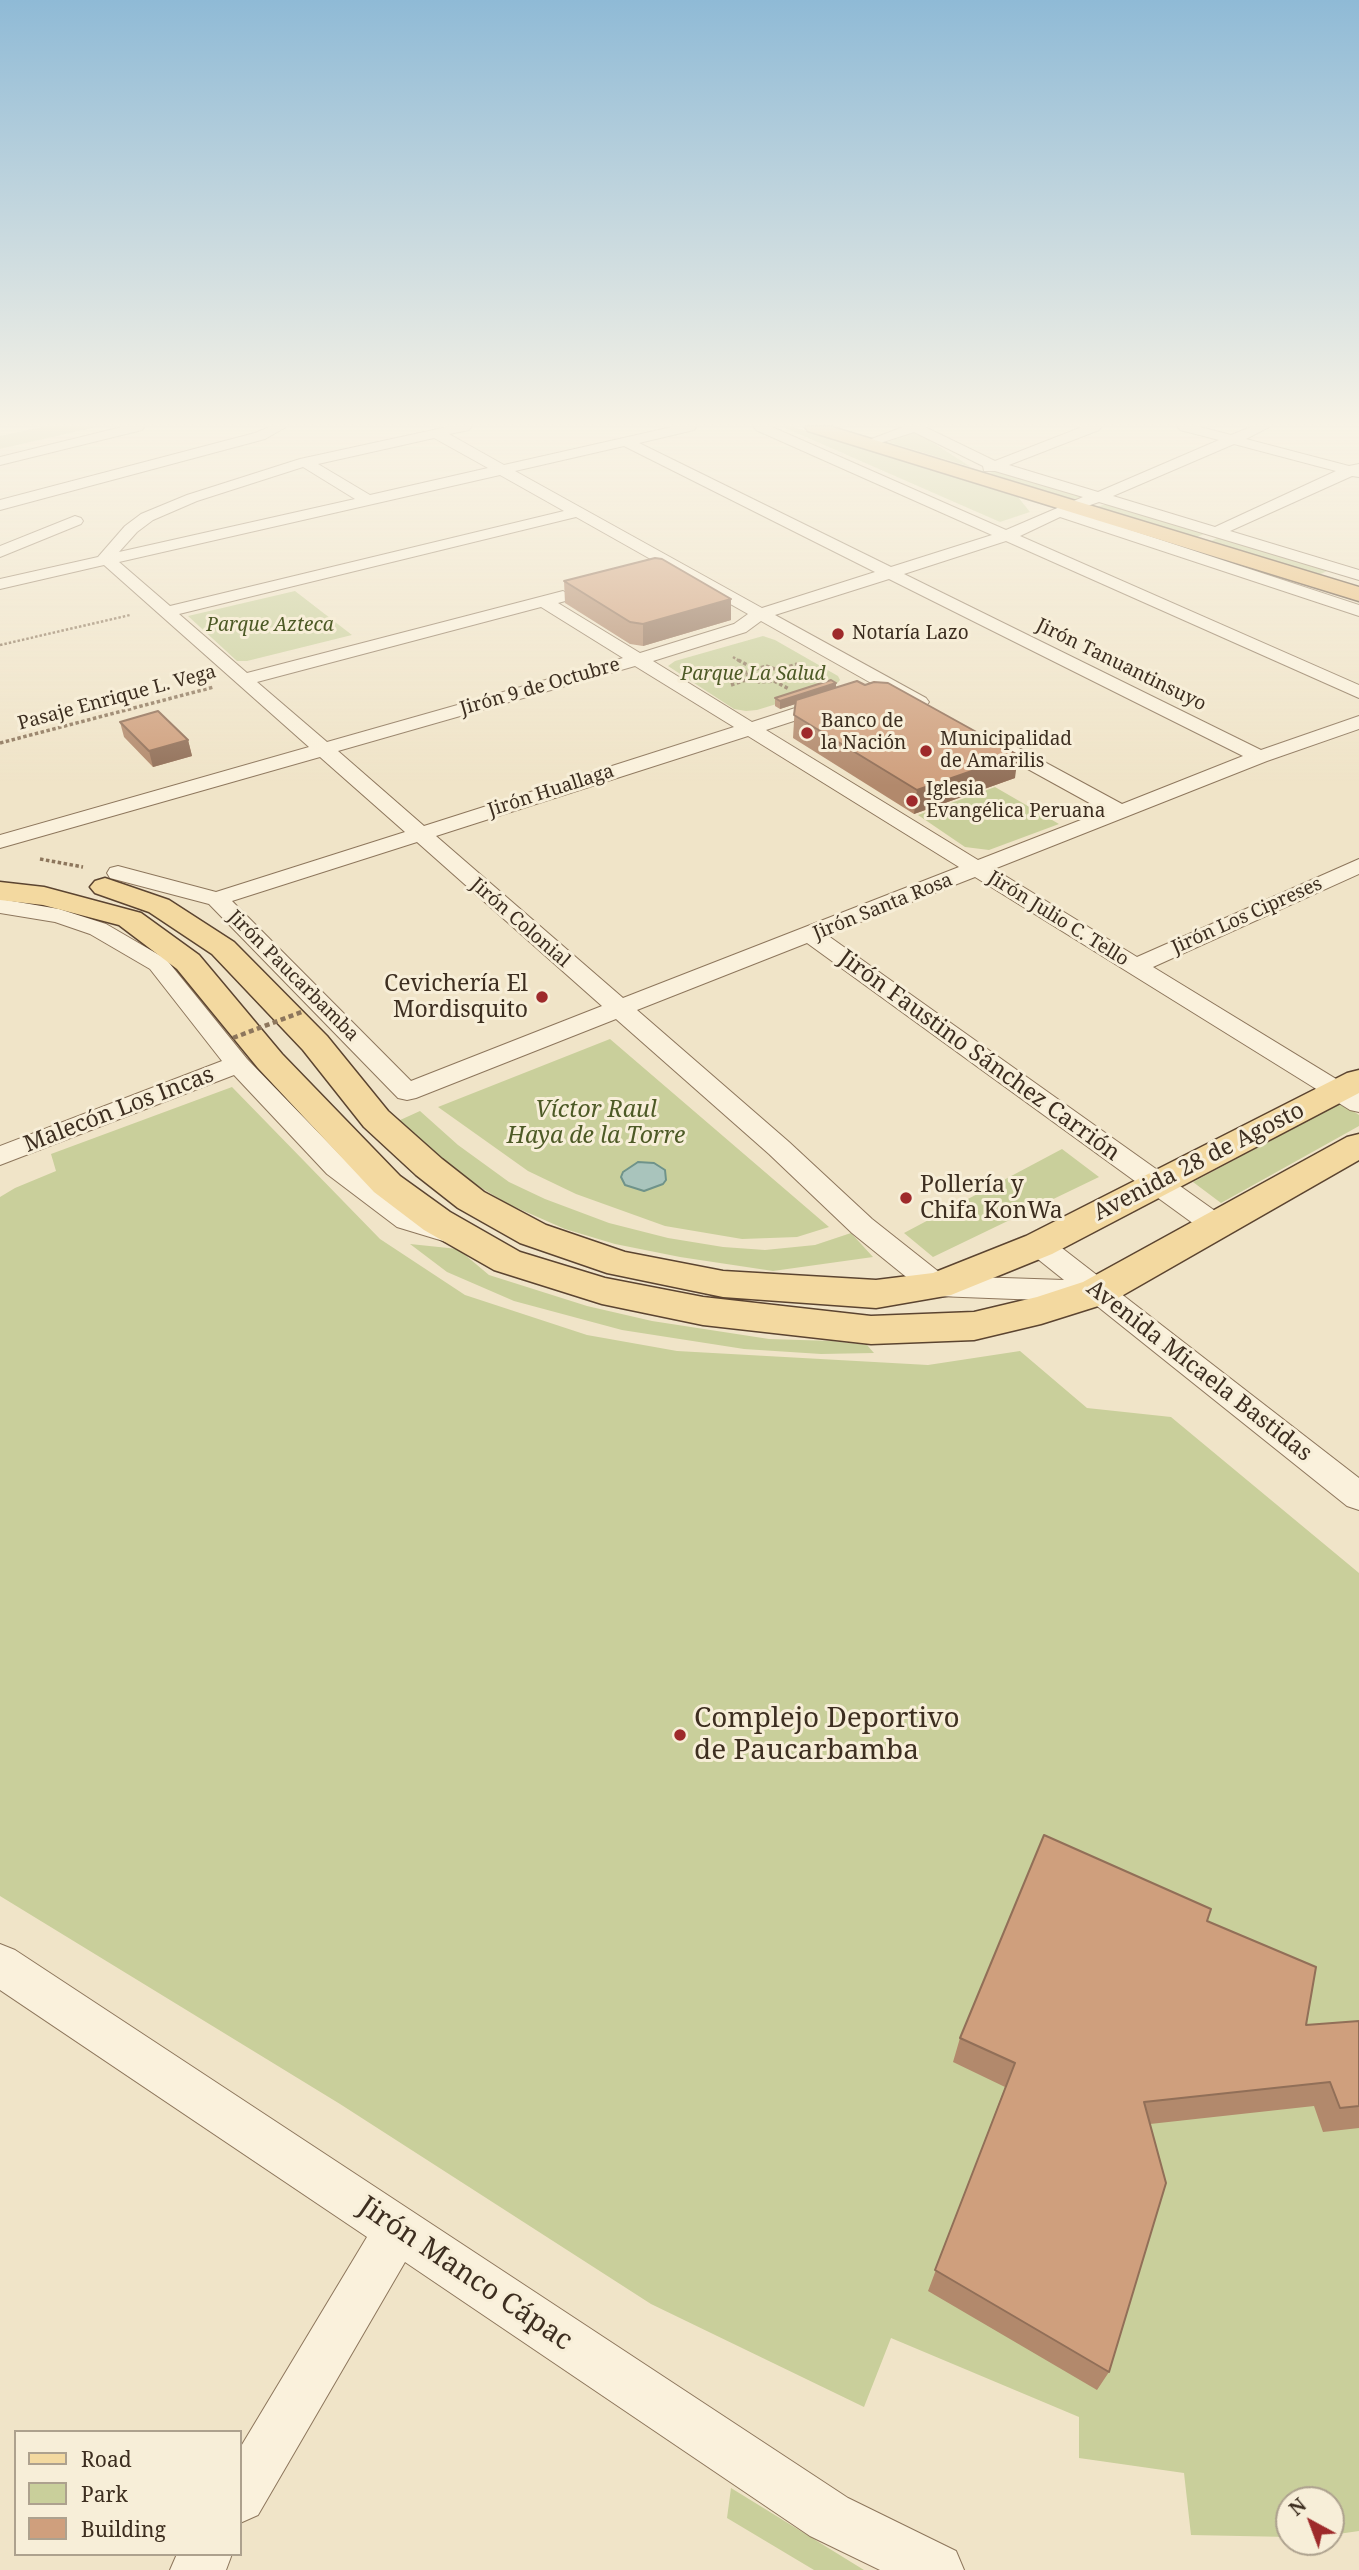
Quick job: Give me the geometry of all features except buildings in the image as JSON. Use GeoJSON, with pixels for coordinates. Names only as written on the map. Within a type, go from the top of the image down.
{"type":"FeatureCollection","features":[{"type":"Feature","properties":{"kind":"highway"},"geometry":{"type":"LineString","coordinates":[[1198,547],[1359,594]]}},
{"type":"Feature","properties":{"kind":"main road","name":"Avenida 28 de Agosto"},"geometry":{"type":"LineString","coordinates":[[0,867],[90,881],[159,906],[223,948],[315,1043],[376,1119],[429,1167],[471,1200],[533,1234],[620,1265],[723,1284],[876,1294],[937,1286],[1039,1245],[1158,1184],[1352,1091]]}},
{"type":"Feature","properties":{"kind":"main road"},"geometry":{"type":"LineString","coordinates":[[0,891],[44,895],[130,919],[188,962],[270,1061],[387,1184],[437,1221],[507,1261],[602,1291],[703,1311],[871,1330],[974,1326],[1041,1310],[1097,1292],[1359,1145]]}},
{"type":"Feature","properties":{"kind":"street"},"geometry":{"type":"LineString","coordinates":[[105,558],[115,547]]}},
{"type":"Feature","properties":{"kind":"street"},"geometry":{"type":"LineString","coordinates":[[0,584],[155,547]]}},
{"type":"Feature","properties":{"kind":"street"},"geometry":{"type":"LineString","coordinates":[[165,612],[434,547]]}},
{"type":"Feature","properties":{"kind":"street"},"geometry":{"type":"LineString","coordinates":[[641,547],[933,710]]}},
{"type":"Feature","properties":{"kind":"street","name":"Jirón Tanuantinsuyo"},"geometry":{"type":"LineString","coordinates":[[834,547],[1260,757]]}},
{"type":"Feature","properties":{"kind":"street","name":"Jirón 9 de Octubre"},"geometry":{"type":"LineString","coordinates":[[0,842],[729,632],[760,614],[973,547]]}},
{"type":"Feature","properties":{"kind":"street"},"geometry":{"type":"LineString","coordinates":[[1031,547],[1359,692]]}},
{"type":"Feature","properties":{"kind":"street"},"geometry":{"type":"LineString","coordinates":[[1175,547],[1359,611]]}},
{"type":"Feature","properties":{"kind":"street"},"geometry":{"type":"LineString","coordinates":[[1268,547],[1351,572]]}},
{"type":"Feature","properties":{"kind":"street","name":"Jirón Colonial"},"geometry":{"type":"LineString","coordinates":[[105,558],[779,1149],[862,1226],[937,1286]]}},
{"type":"Feature","properties":{"kind":"street"},"geometry":{"type":"LineString","coordinates":[[1320,582],[1351,572],[1359,561]]}},
{"type":"Feature","properties":{"kind":"street"},"geometry":{"type":"LineString","coordinates":[[649,573],[676,566]]}},
{"type":"Feature","properties":{"kind":"street"},"geometry":{"type":"LineString","coordinates":[[242,680],[583,591]]}},
{"type":"Feature","properties":{"kind":"street","name":"Jirón Julio C. Tello"},"geometry":{"type":"LineString","coordinates":[[543,601],[1135,967],[1352,1091]]}},
{"type":"Feature","properties":{"kind":"street","name":"Jirón Huallaga"},"geometry":{"type":"LineString","coordinates":[[217,900],[886,684]]}},
{"type":"Feature","properties":{"kind":"street","name":"Jirón Santa Rosa"},"geometry":{"type":"LineString","coordinates":[[407,1092],[1260,757],[1359,722]]}},
{"type":"Feature","properties":{"kind":"street"},"geometry":{"type":"LineString","coordinates":[[968,729],[1121,812]]}},
{"type":"Feature","properties":{"kind":"street","name":"Jirón Los Cipreses"},"geometry":{"type":"LineString","coordinates":[[1135,967],[1359,866]]}},
{"type":"Feature","properties":{"kind":"street","name":"Jirón Paucarbamba"},"geometry":{"type":"LineString","coordinates":[[118,873],[217,900],[407,1092]]}},
{"type":"Feature","properties":{"kind":"street"},"geometry":{"type":"LineString","coordinates":[[0,907],[59,916],[98,929],[158,964],[337,1168],[407,1220],[468,1239]]}},
{"type":"Feature","properties":{"kind":"street","name":"Jirón Faustino Sánchez Carrión"},"geometry":{"type":"LineString","coordinates":[[811,935],[1215,1225]]}},
{"type":"Feature","properties":{"kind":"street","name":"Malecón Los Incas"},"geometry":{"type":"LineString","coordinates":[[0,1156],[235,1051]]}},
{"type":"Feature","properties":{"kind":"street","name":"Avenida Micaela Bastidas"},"geometry":{"type":"LineString","coordinates":[[1039,1245],[1358,1495]]}},
{"type":"Feature","properties":{"kind":"street"},"geometry":{"type":"LineString","coordinates":[[937,1286],[1097,1292]]}},
{"type":"Feature","properties":{"kind":"street","name":"Jirón Manco Cápac"},"geometry":{"type":"LineString","coordinates":[[0,1965],[829,2517],[937,2570]]}},
{"type":"Feature","properties":{"kind":"street"},"geometry":{"type":"LineString","coordinates":[[242,2494],[398,2229]]}},
{"type":"Feature","properties":{"kind":"path"},"geometry":{"type":"LineString","coordinates":[[0,645],[128,615],[165,612]]}},
{"type":"Feature","properties":{"kind":"path"},"geometry":{"type":"LineString","coordinates":[[766,666],[778,670],[781,676],[774,681],[759,682],[744,673],[766,666]]}},
{"type":"Feature","properties":{"kind":"path","name":"Pasaje Enrique L. Vega"},"geometry":{"type":"LineString","coordinates":[[0,743],[242,680]]}},
{"type":"Feature","properties":{"kind":"path"},"geometry":{"type":"LineString","coordinates":[[37,859],[118,873]]}},
{"type":"Feature","properties":{"kind":"path"},"geometry":{"type":"LineString","coordinates":[[235,1051],[304,1010]]}},
{"type":"Feature","properties":{"kind":"green space"},"geometry":{"type":"Polygon","coordinates":[[[1224,547],[1251,547],[1327,571],[1315,577],[1224,547]]]}},
{"type":"Feature","properties":{"kind":"green space","name":"Parque Azteca"},"geometry":{"type":"Polygon","coordinates":[[[295,591],[352,635],[247,661],[237,661],[188,616],[295,591]]]}},
{"type":"Feature","properties":{"kind":"green space","name":"Parque La Salud"},"geometry":{"type":"Polygon","coordinates":[[[763,636],[775,640],[838,676],[840,680],[835,686],[746,711],[734,709],[668,666],[675,661],[763,636]]]}},
{"type":"Feature","properties":{"kind":"green space"},"geometry":{"type":"Polygon","coordinates":[[[995,787],[1059,824],[989,850],[965,847],[918,815],[995,787]]]}},
{"type":"Feature","properties":{"kind":"green space","name":"Víctor Raul Haya de la Torre"},"geometry":{"type":"Polygon","coordinates":[[[610,1039],[829,1227],[797,1237],[742,1239],[665,1226],[576,1194],[528,1171],[438,1107],[610,1039]]]}},
{"type":"Feature","properties":{"kind":"green space","name":"Complejo Deportivo de Paucarbamba"},"geometry":{"type":"Polygon","coordinates":[[[232,1087],[380,1239],[465,1295],[587,1335],[677,1351],[928,1365],[1020,1351],[1087,1408],[1171,1417],[1359,1573],[1359,2531],[1345,2533],[1345,2486],[1275,2486],[1275,2537],[1191,2535],[1184,2473],[1079,2458],[1079,2417],[891,2338],[864,2407],[651,2304],[340,2104],[0,1896],[0,1197],[56,1171],[51,1154],[232,1087]]]}},
{"type":"Feature","properties":{"kind":"green space"},"geometry":{"type":"Polygon","coordinates":[[[1341,1103],[1359,1115],[1359,1126],[1221,1203],[1193,1182],[1341,1103]]]}},
{"type":"Feature","properties":{"kind":"green space"},"geometry":{"type":"Polygon","coordinates":[[[420,1111],[458,1145],[509,1182],[609,1223],[668,1238],[723,1247],[765,1250],[815,1245],[851,1233],[873,1257],[773,1271],[615,1244],[565,1229],[508,1204],[457,1173],[398,1121],[420,1111]]]}},
{"type":"Feature","properties":{"kind":"green space"},"geometry":{"type":"Polygon","coordinates":[[[1062,1149],[1099,1177],[933,1257],[904,1233],[1062,1149]]]}},
{"type":"Feature","properties":{"kind":"green space"},"geometry":{"type":"Polygon","coordinates":[[[410,1244],[458,1249],[489,1275],[587,1306],[652,1321],[769,1339],[867,1345],[874,1353],[821,1354],[744,1349],[622,1330],[514,1301],[447,1272],[410,1244]]]}},
{"type":"Feature","properties":{"kind":"green space"},"geometry":{"type":"Polygon","coordinates":[[[731,2488],[864,2570],[814,2570],[727,2518],[731,2488]]]}},
{"type":"Feature","properties":{"kind":"water"},"geometry":{"type":"Polygon","coordinates":[[[638,1162],[654,1163],[665,1170],[666,1180],[663,1184],[644,1191],[625,1185],[621,1177],[623,1172],[638,1162]]]}},
{"type":"Feature","properties":{"kind":"place","name":"Notaría Lazo"},"geometry":{"type":"Point","coordinates":[838,634]}},
{"type":"Feature","properties":{"kind":"place","name":"Banco de la Nación"},"geometry":{"type":"Point","coordinates":[807,733]}},
{"type":"Feature","properties":{"kind":"place","name":"Municipalidad de Amarilis"},"geometry":{"type":"Point","coordinates":[926,751]}},
{"type":"Feature","properties":{"kind":"place","name":"Iglesia Evangélica Peruana"},"geometry":{"type":"Point","coordinates":[912,801]}},
{"type":"Feature","properties":{"kind":"place","name":"Cevichería El Mordisquito"},"geometry":{"type":"Point","coordinates":[542,997]}},
{"type":"Feature","properties":{"kind":"place","name":"Pollería y Chifa KonWa"},"geometry":{"type":"Point","coordinates":[906,1198]}},
{"type":"Feature","properties":{"kind":"place","name":"Complejo Deportivo de Paucarbamba"},"geometry":{"type":"Point","coordinates":[680,1735]}}]}
